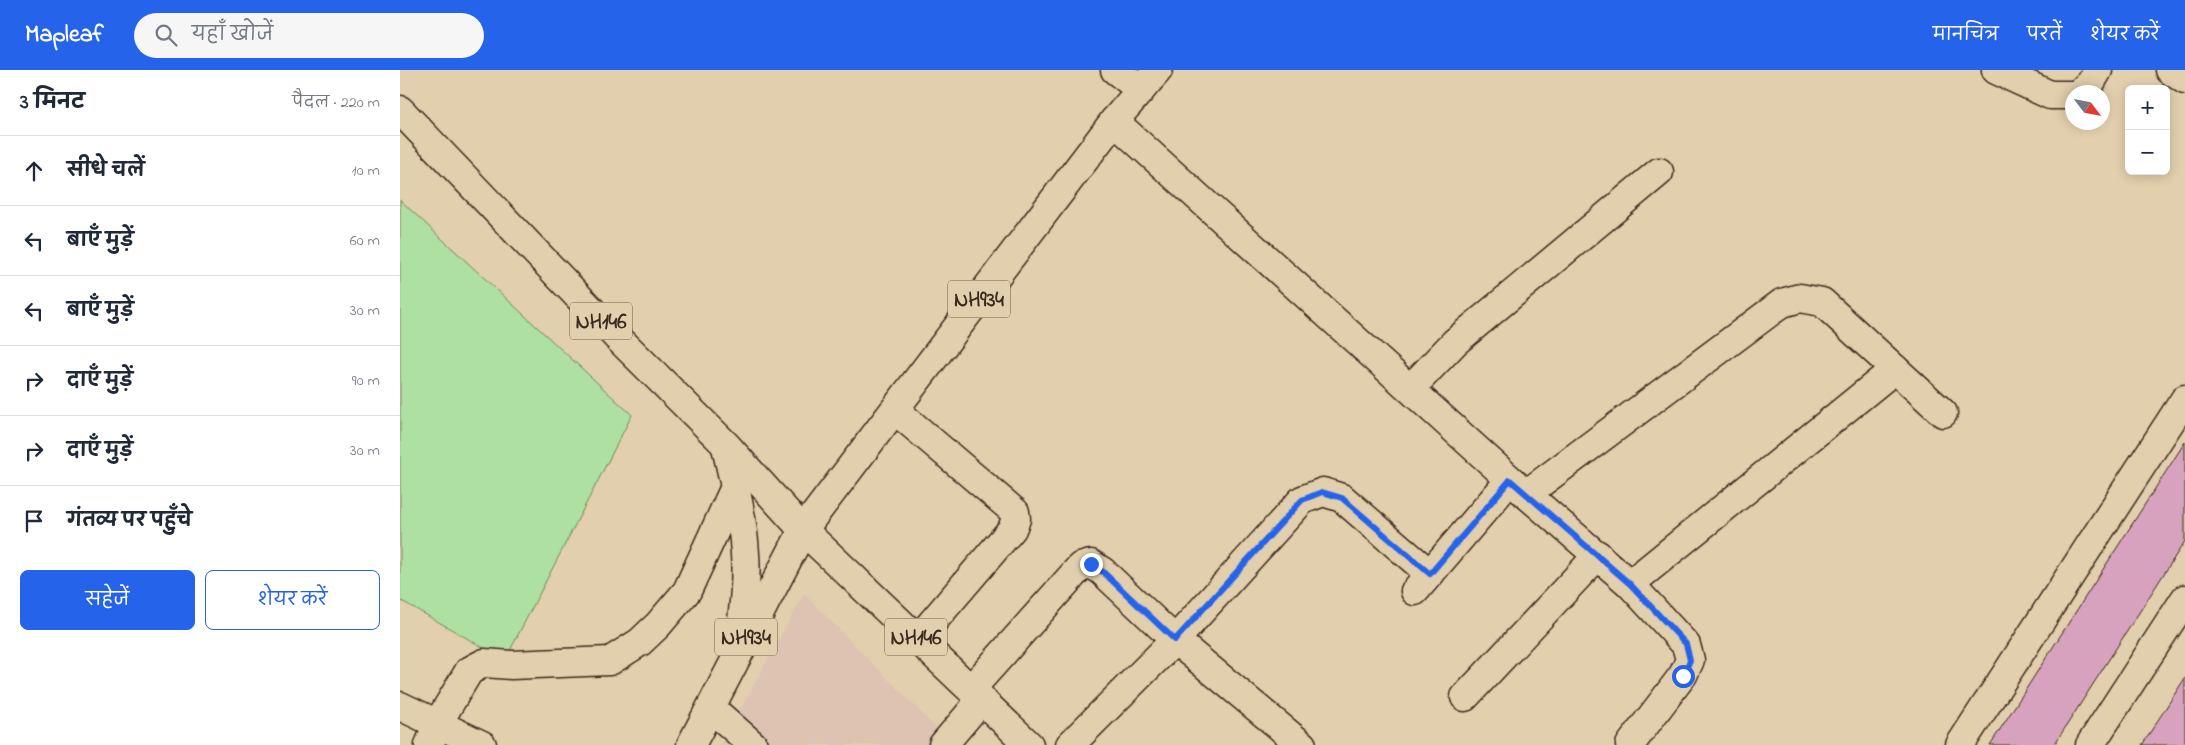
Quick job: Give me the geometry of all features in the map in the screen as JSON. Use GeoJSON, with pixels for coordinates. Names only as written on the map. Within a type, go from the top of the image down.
{"type":"FeatureCollection","features":[{"type":"Feature","properties":{"kind":"main road"},"geometry":{"type":"LineString","coordinates":[[1115,70],[1150,80]]}},
{"type":"Feature","properties":{"kind":"main road"},"geometry":{"type":"LineString","coordinates":[[1996,70],[2050,96],[2065,95]]}},
{"type":"Feature","properties":{"kind":"main road"},"geometry":{"type":"LineString","coordinates":[[2089,85],[2098,70]]}},
{"type":"Feature","properties":{"kind":"main road"},"geometry":{"type":"LineString","coordinates":[[2170,70],[2185,80]]}},
{"type":"Feature","properties":{"kind":"main road","name":"NH934"},"geometry":{"type":"LineString","coordinates":[[691,745],[802,530],[1114,121],[1150,80]]}},
{"type":"Feature","properties":{"kind":"main road","name":"NH146"},"geometry":{"type":"LineString","coordinates":[[400,110],[617,337],[726,444],[802,530],[1030,745]]}},
{"type":"Feature","properties":{"kind":"main road"},"geometry":{"type":"LineString","coordinates":[[1114,121],[1411,388],[1518,487],[1630,584],[1686,644],[1690,660],[1683,676],[1630,745]]}},
{"type":"Feature","properties":{"kind":"main road"},"geometry":{"type":"LineString","coordinates":[[1411,388],[1455,342],[1659,172]]}},
{"type":"Feature","properties":{"kind":"main road"},"geometry":{"type":"LineString","coordinates":[[1070,745],[1175,640],[1302,500],[1322,492],[1342,498],[1423,582],[1518,487],[1782,303],[1800,298],[1822,302],[1943,413]]}},
{"type":"Feature","properties":{"kind":"main road"},"geometry":{"type":"LineString","coordinates":[[1630,584],[1895,369]]}},
{"type":"Feature","properties":{"kind":"main road"},"geometry":{"type":"LineString","coordinates":[[1960,745],[2185,399]]}},
{"type":"Feature","properties":{"kind":"main road"},"geometry":{"type":"LineString","coordinates":[[895,410],[1015,512],[1016,519],[1012,529],[918,639]]}},
{"type":"Feature","properties":{"kind":"main road"},"geometry":{"type":"LineString","coordinates":[[726,444],[735,487],[745,555],[744,604],[737,653]]}},
{"type":"Feature","properties":{"kind":"main road"},"geometry":{"type":"LineString","coordinates":[[434,734],[469,671],[484,663],[511,665],[610,661],[640,642],[658,625],[687,591],[735,487]]}},
{"type":"Feature","properties":{"kind":"main road"},"geometry":{"type":"LineString","coordinates":[[1466,697],[1598,555]]}},
{"type":"Feature","properties":{"kind":"main road"},"geometry":{"type":"LineString","coordinates":[[942,745],[976,694],[1080,567],[1091,564],[1102,571],[1175,640],[1302,745]]}},
{"type":"Feature","properties":{"kind":"main road"},"geometry":{"type":"LineString","coordinates":[[2090,745],[2185,599]]}},
{"type":"Feature","properties":{"kind":"main road"},"geometry":{"type":"LineString","coordinates":[[400,706],[434,734],[482,745]]}},
{"type":"Feature","properties":{"kind":"main road"},"geometry":{"type":"LineString","coordinates":[[711,708],[753,745]]}},
{"type":"Feature","properties":{"kind":"shaded area"},"geometry":{"type":"Polygon","coordinates":[[[804,594],[953,745],[721,745],[804,594]]]}},
{"type":"Feature","properties":{"kind":"green space"},"geometry":{"type":"Polygon","coordinates":[[[400,200],[632,415],[505,660],[400,600],[400,200]]]}},
{"type":"Feature","properties":{"kind":"building"},"geometry":{"type":"Polygon","coordinates":[[[2185,442],[2185,541],[2054,745],[1990,745],[2185,442]]]}},
{"type":"Feature","properties":{"kind":"building"},"geometry":{"type":"Polygon","coordinates":[[[2185,678],[2185,745],[2142,745],[2185,678]]]}},
{"type":"Feature","properties":{"kind":"route"},"geometry":{"type":"LineString","coordinates":[[1091,564],[1102,571],[1175,640],[1302,500],[1322,492],[1342,498],[1430,574],[1510,480],[1630,584],[1686,644],[1690,660],[1683,676]]}}]}
